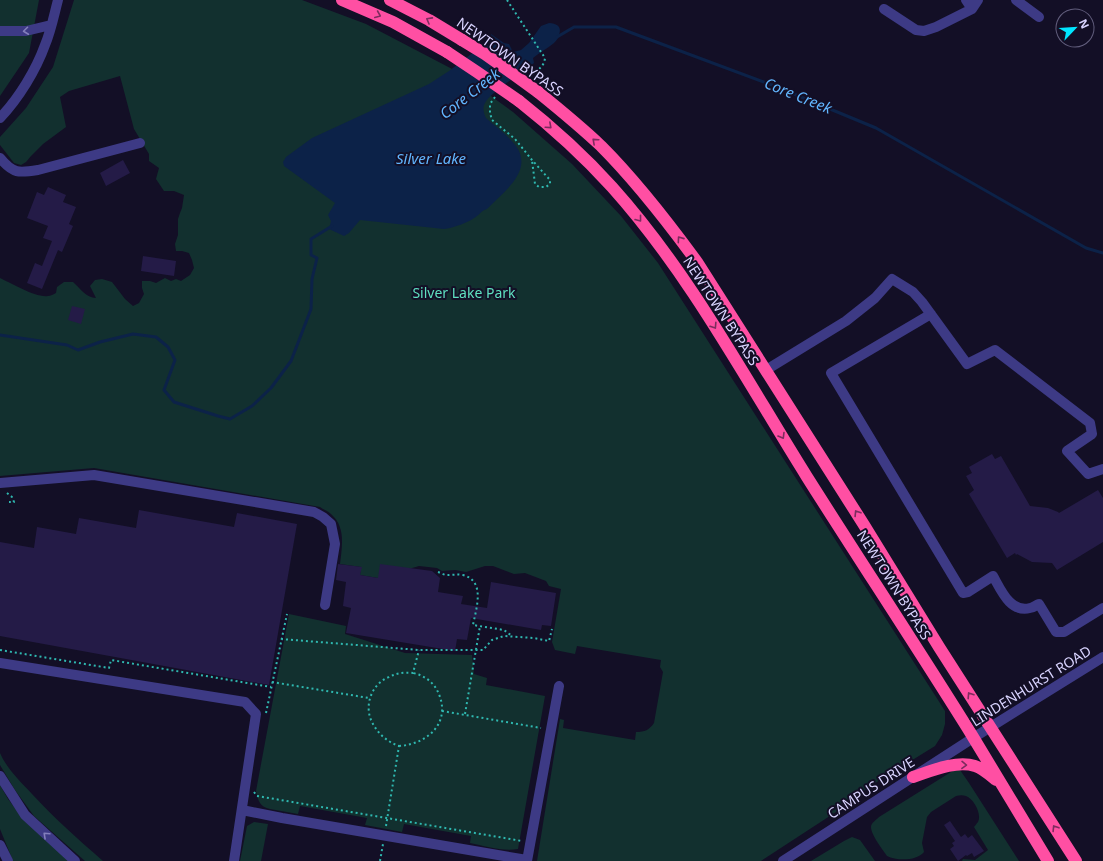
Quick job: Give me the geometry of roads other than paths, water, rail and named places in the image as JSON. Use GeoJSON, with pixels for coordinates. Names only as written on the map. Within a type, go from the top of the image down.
{"type":"FeatureCollection","features":[{"type":"Feature","properties":{"kind":"highway","name":"NEWTOWN BYPASS"},"geometry":{"type":"LineString","coordinates":[[342,0],[393,22],[447,52],[519,101],[581,155],[611,186],[658,243],[715,326],[806,475],[973,738],[1048,861]]}},
{"type":"Feature","properties":{"kind":"highway","name":"NEWTOWN BYPASS"},"geometry":{"type":"LineString","coordinates":[[390,0],[429,20],[485,54],[538,92],[600,146],[662,214],[697,262],[1076,861]]}},
{"type":"Feature","properties":{"kind":"highway"},"geometry":{"type":"LineString","coordinates":[[913,777],[948,766],[964,765],[975,766],[999,782]]}},
{"type":"Feature","properties":{"kind":"street"},"geometry":{"type":"LineString","coordinates":[[0,118],[15,100],[30,77],[46,44],[58,0]]}},
{"type":"Feature","properties":{"kind":"street"},"geometry":{"type":"LineString","coordinates":[[966,0],[972,9]]}},
{"type":"Feature","properties":{"kind":"street"},"geometry":{"type":"LineString","coordinates":[[884,9],[916,30],[924,31],[936,27],[972,9],[978,0]]}},
{"type":"Feature","properties":{"kind":"street"},"geometry":{"type":"LineString","coordinates":[[1016,0],[1039,17]]}},
{"type":"Feature","properties":{"kind":"street"},"geometry":{"type":"LineString","coordinates":[[0,30],[26,31],[51,25]]}},
{"type":"Feature","properties":{"kind":"street"},"geometry":{"type":"LineString","coordinates":[[0,158],[10,169],[25,172],[140,144]]}},
{"type":"Feature","properties":{"kind":"street"},"geometry":{"type":"LineString","coordinates":[[766,370],[846,321],[875,298],[892,279],[913,292],[922,302],[967,364],[995,350],[1090,423],[1092,434],[1067,451],[1088,474],[1103,469]]}},
{"type":"Feature","properties":{"kind":"street"},"geometry":{"type":"LineString","coordinates":[[931,314],[831,373],[963,593],[968,592],[993,576],[1008,602],[1019,608],[1030,608],[1039,604],[1056,632],[1064,632],[1103,608]]}},
{"type":"Feature","properties":{"kind":"street"},"geometry":{"type":"LineString","coordinates":[[1,488],[94,475],[314,512],[324,517],[331,524],[335,544],[325,605]]}},
{"type":"Feature","properties":{"kind":"street","name":"LINDENHURST ROAD"},"geometry":{"type":"LineString","coordinates":[[973,738],[1103,657]]}},
{"type":"Feature","properties":{"kind":"street"},"geometry":{"type":"LineString","coordinates":[[0,663],[245,702],[256,714],[234,861]]}},
{"type":"Feature","properties":{"kind":"street"},"geometry":{"type":"LineString","coordinates":[[242,810],[527,860],[559,686]]}},
{"type":"Feature","properties":{"kind":"street","name":"CAMPUS DRIVE"},"geometry":{"type":"LineString","coordinates":[[783,861],[973,738]]}},
{"type":"Feature","properties":{"kind":"street"},"geometry":{"type":"LineString","coordinates":[[0,776],[25,815],[75,861]]}},
{"type":"Feature","properties":{"kind":"street"},"geometry":{"type":"LineString","coordinates":[[0,845],[8,861]]}},
{"type":"Feature","properties":{"kind":"water","name":"Silver Lake"},"geometry":{"type":"Polygon","coordinates":[[[549,23],[556,24],[560,29],[556,41],[533,58],[534,63],[493,94],[484,105],[486,118],[513,142],[521,155],[519,172],[514,180],[487,209],[466,222],[444,229],[360,220],[349,233],[344,236],[329,229],[331,221],[328,215],[335,203],[284,166],[283,162],[286,157],[312,138],[429,84],[449,71],[488,41],[491,34],[504,43],[509,44],[513,52],[521,50],[529,43],[541,26],[549,23]]]}},
{"type":"Feature","properties":{"kind":"waterway","name":"Core Creek"},"geometry":{"type":"LineString","coordinates":[[557,37],[574,27],[616,27],[772,85],[876,128],[1086,248],[1103,253]]}},
{"type":"Feature","properties":{"kind":"waterway","name":"Core Creek"},"geometry":{"type":"LineString","coordinates":[[0,335],[67,345],[78,350],[100,342],[133,334],[156,337],[168,347],[175,360],[164,390],[174,402],[230,419],[252,406],[271,388],[291,361],[311,309],[312,279],[317,258],[311,255],[311,239],[332,226]]}},
{"type":"Feature","properties":{"kind":"park label","name":"Silver Lake Park"},"geometry":{"type":"Point","coordinates":[464,293]}}]}
